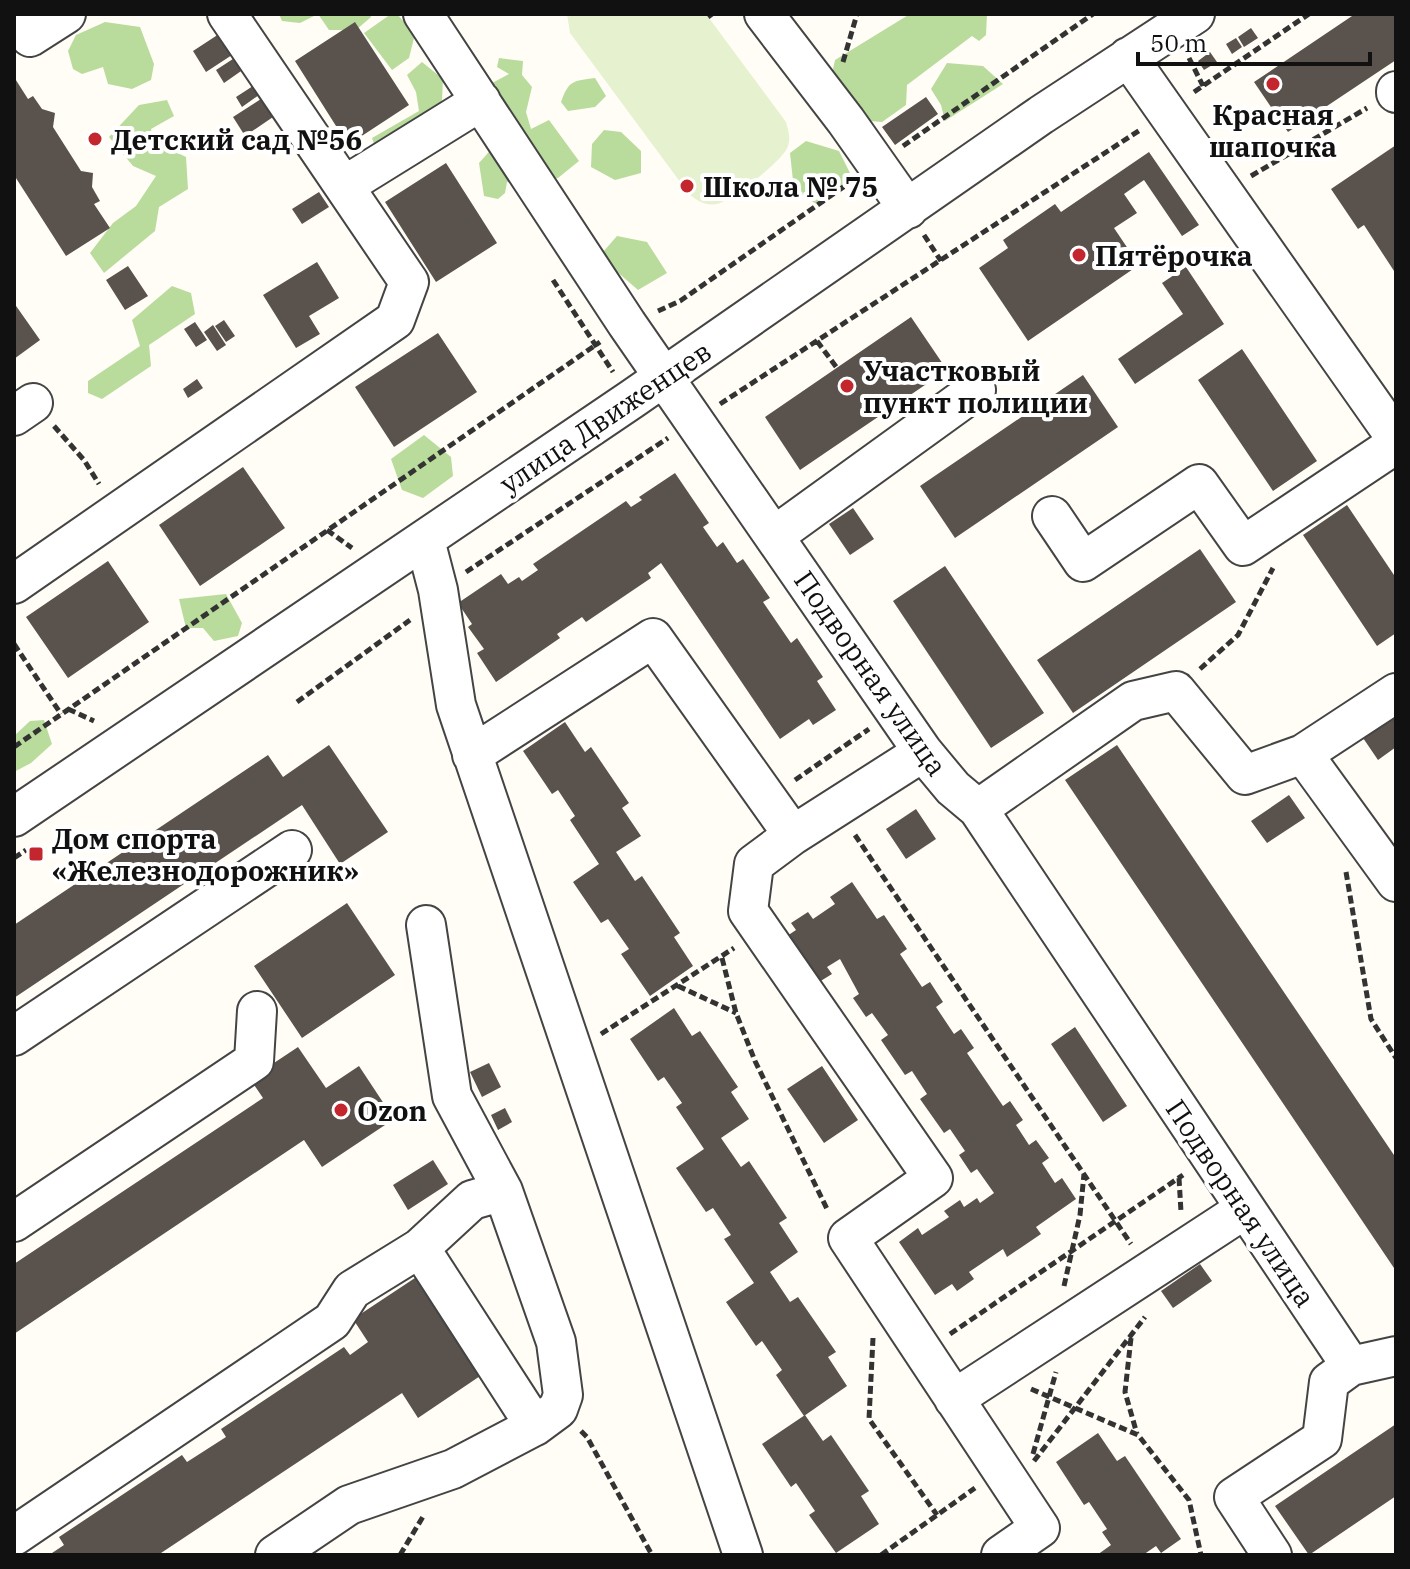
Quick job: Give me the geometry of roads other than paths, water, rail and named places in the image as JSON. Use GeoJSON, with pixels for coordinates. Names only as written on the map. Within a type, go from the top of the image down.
{"type":"FeatureCollection","features":[{"type":"Feature","properties":{"kind":"street"},"geometry":{"type":"LineString","coordinates":[[18,14],[30,37],[66,14]]}},
{"type":"Feature","properties":{"kind":"street"},"geometry":{"type":"LineString","coordinates":[[14,584],[395,320],[409,282],[227,14]]}},
{"type":"Feature","properties":{"kind":"street","name":"Подворная улица"},"geometry":{"type":"LineString","coordinates":[[423,14],[627,324],[894,711],[953,788],[978,809],[1351,1366]]}},
{"type":"Feature","properties":{"kind":"street"},"geometry":{"type":"LineString","coordinates":[[764,14],[908,209]]}},
{"type":"Feature","properties":{"kind":"street","name":"улица Движенцев"},"geometry":{"type":"LineString","coordinates":[[14,817],[908,209],[1128,57],[1177,19]]}},
{"type":"Feature","properties":{"kind":"street"},"geometry":{"type":"LineString","coordinates":[[1052,516],[1083,562],[1199,484],[1243,546],[1396,441],[1128,57]]}},
{"type":"Feature","properties":{"kind":"street"},"geometry":{"type":"LineString","coordinates":[[344,186],[481,101]]}},
{"type":"Feature","properties":{"kind":"street"},"geometry":{"type":"LineString","coordinates":[[774,536],[976,390]]}},
{"type":"Feature","properties":{"kind":"street"},"geometry":{"type":"LineString","coordinates":[[425,540],[438,590],[456,705],[743,1555]]}},
{"type":"Feature","properties":{"kind":"street"},"geometry":{"type":"LineString","coordinates":[[472,755],[653,638],[793,835]]}},
{"type":"Feature","properties":{"kind":"street"},"geometry":{"type":"LineString","coordinates":[[978,809],[1133,701],[1176,691],[1245,775],[1303,754],[1396,693]]}},
{"type":"Feature","properties":{"kind":"street"},"geometry":{"type":"LineString","coordinates":[[923,752],[793,835],[754,864],[748,911],[933,1178],[848,1238],[1040,1528],[1001,1555]]}},
{"type":"Feature","properties":{"kind":"street"},"geometry":{"type":"LineString","coordinates":[[1303,754],[1396,882]]}},
{"type":"Feature","properties":{"kind":"street"},"geometry":{"type":"LineString","coordinates":[[14,1036],[292,850]]}},
{"type":"Feature","properties":{"kind":"street"},"geometry":{"type":"LineString","coordinates":[[275,1555],[349,1505],[453,1469],[546,1418],[563,1395],[556,1342],[503,1191],[452,1096],[426,925]]}},
{"type":"Feature","properties":{"kind":"street"},"geometry":{"type":"LineString","coordinates":[[14,1222],[254,1061],[257,1011]]}},
{"type":"Feature","properties":{"kind":"street"},"geometry":{"type":"LineString","coordinates":[[14,1536],[332,1321],[352,1290],[420,1248],[472,1200],[503,1191]]}},
{"type":"Feature","properties":{"kind":"street"},"geometry":{"type":"LineString","coordinates":[[954,1399],[1245,1209]]}},
{"type":"Feature","properties":{"kind":"street"},"geometry":{"type":"LineString","coordinates":[[420,1248],[546,1418]]}},
{"type":"Feature","properties":{"kind":"street"},"geometry":{"type":"LineString","coordinates":[[1272,1555],[1234,1497],[1322,1439],[1329,1382],[1351,1366],[1396,1356]]}},
{"type":"Feature","properties":{"kind":"place","name":"Красная шапочка"},"geometry":{"type":"Point","coordinates":[1273,84]}},
{"type":"Feature","properties":{"kind":"place","name":"Детский сад №56"},"geometry":{"type":"Point","coordinates":[95,139]}},
{"type":"Feature","properties":{"kind":"place","name":"Школа № 75"},"geometry":{"type":"Point","coordinates":[687,186]}},
{"type":"Feature","properties":{"kind":"place","name":"Пятёрочка"},"geometry":{"type":"Point","coordinates":[1079,255]}},
{"type":"Feature","properties":{"kind":"place","name":"Участковый пункт полиции"},"geometry":{"type":"Point","coordinates":[847,386]}},
{"type":"Feature","properties":{"kind":"place","name":"Дом спорта «Железнодорожник»"},"geometry":{"type":"Point","coordinates":[36,854]}},
{"type":"Feature","properties":{"kind":"place","name":"Ozon"},"geometry":{"type":"Point","coordinates":[341,1110]}}]}
